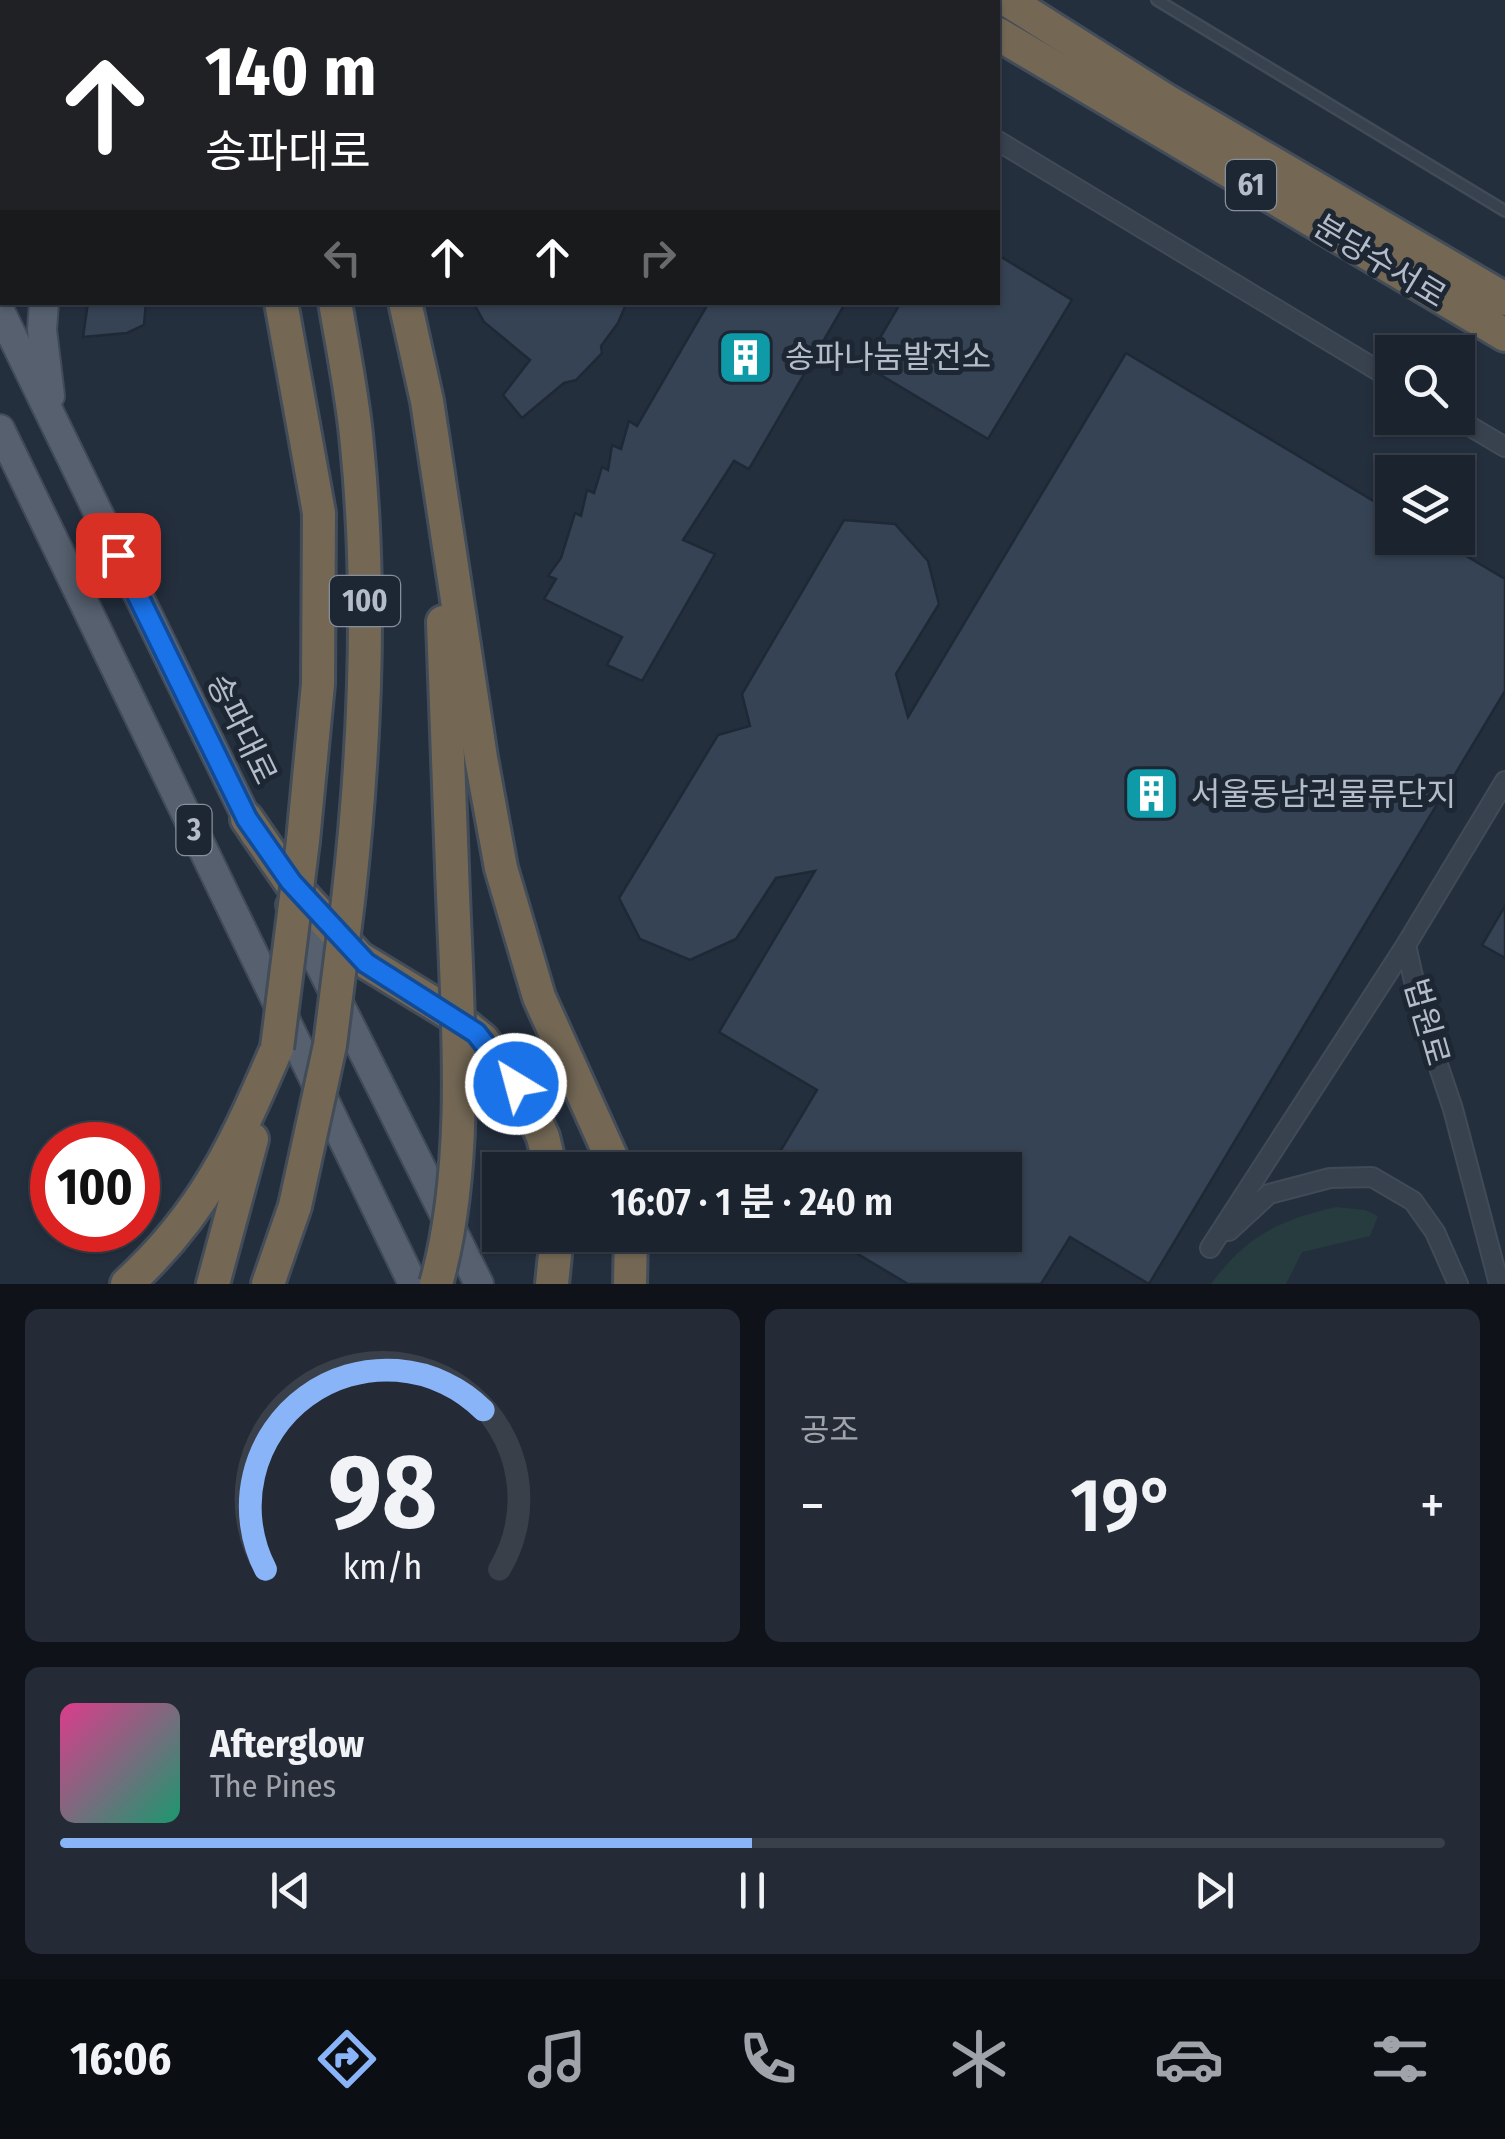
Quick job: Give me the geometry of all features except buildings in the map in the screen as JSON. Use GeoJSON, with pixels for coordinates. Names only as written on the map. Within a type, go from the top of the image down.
{"type":"FeatureCollection","features":[{"type":"Feature","properties":{"kind":"highway","name":"분당수서로"},"geometry":{"type":"LineString","coordinates":[[1007,0],[1160,114],[1505,335]]}},
{"type":"Feature","properties":{"kind":"highway"},"geometry":{"type":"LineString","coordinates":[[1041,0],[1160,114]]}},
{"type":"Feature","properties":{"kind":"highway","name":"분당수서로"},"geometry":{"type":"LineString","coordinates":[[1000,35],[1160,114],[1505,299]]}},
{"type":"Feature","properties":{"kind":"highway"},"geometry":{"type":"LineString","coordinates":[[1000,57],[1160,114]]}},
{"type":"Feature","properties":{"kind":"highway","name":"100"},"geometry":{"type":"LineString","coordinates":[[212,1284],[278,1048],[318,684],[318,514],[282,305]]}},
{"type":"Feature","properties":{"kind":"highway","name":"100"},"geometry":{"type":"LineString","coordinates":[[268,1284],[295,1206],[330,1045],[362,774],[366,627],[357,445],[335,305]]}},
{"type":"Feature","properties":{"kind":"highway"},"geometry":{"type":"LineString","coordinates":[[406,305],[427,401],[486,788],[518,934],[539,997],[609,1152]]}},
{"type":"Feature","properties":{"kind":"highway"},"geometry":{"type":"LineString","coordinates":[[436,1284],[452,1198],[457,1123],[440,487]]}},
{"type":"Feature","properties":{"kind":"highway"},"geometry":{"type":"LineString","coordinates":[[247,819],[291,882],[359,958],[451,1014],[483,1040],[526,1100],[546,1152]]}},
{"type":"Feature","properties":{"kind":"highway"},"geometry":{"type":"LineString","coordinates":[[126,1284],[193,1214],[216,1180],[278,1048]]}},
{"type":"Feature","properties":{"kind":"highway"},"geometry":{"type":"LineString","coordinates":[[552,1284],[556,1252]]}},
{"type":"Feature","properties":{"kind":"highway"},"geometry":{"type":"LineString","coordinates":[[630,1284],[631,1252]]}},
{"type":"Feature","properties":{"kind":"main road"},"geometry":{"type":"LineString","coordinates":[[44,305],[42,330],[53,423]]}},
{"type":"Feature","properties":{"kind":"main road","name":"송파대로"},"geometry":{"type":"LineString","coordinates":[[0,310],[479,1284]]}},
{"type":"Feature","properties":{"kind":"main road","name":"3"},"geometry":{"type":"LineString","coordinates":[[4,443],[413,1284]]}},
{"type":"Feature","properties":{"kind":"street"},"geometry":{"type":"LineString","coordinates":[[1000,141],[1375,369]]}},
{"type":"Feature","properties":{"kind":"street"},"geometry":{"type":"LineString","coordinates":[[1475,429],[1505,447]]}},
{"type":"Feature","properties":{"kind":"street","name":"법원로"},"geometry":{"type":"LineString","coordinates":[[1499,1284],[1453,1110],[1422,1018],[1406,945],[1505,780]]}},
{"type":"Feature","properties":{"kind":"street"},"geometry":{"type":"LineString","coordinates":[[1406,945],[1210,1248],[1269,1194],[1330,1178],[1372,1177],[1412,1201],[1435,1232],[1458,1284]]}},
{"type":"Feature","properties":{"kind":"lane"},"geometry":{"type":"LineString","coordinates":[[1157,0],[1505,211]]}},
{"type":"Feature","properties":{"kind":"green space"},"geometry":{"type":"Polygon","coordinates":[[[1336,1207],[1365,1210],[1378,1216],[1370,1236],[1302,1252],[1286,1284],[1211,1284],[1237,1254],[1265,1232],[1336,1207]]]}},
{"type":"Feature","properties":{"kind":"place","name":"송파나눔발전소"},"geometry":{"type":"Point","coordinates":[746,357]}},
{"type":"Feature","properties":{"kind":"place","name":"서울동남권물류단지"},"geometry":{"type":"Point","coordinates":[1152,794]}},
{"type":"Feature","properties":{"kind":"route"},"geometry":{"type":"LineString","coordinates":[[118,555],[247,819],[291,882],[366,963],[476,1033],[516,1084]]}}]}
